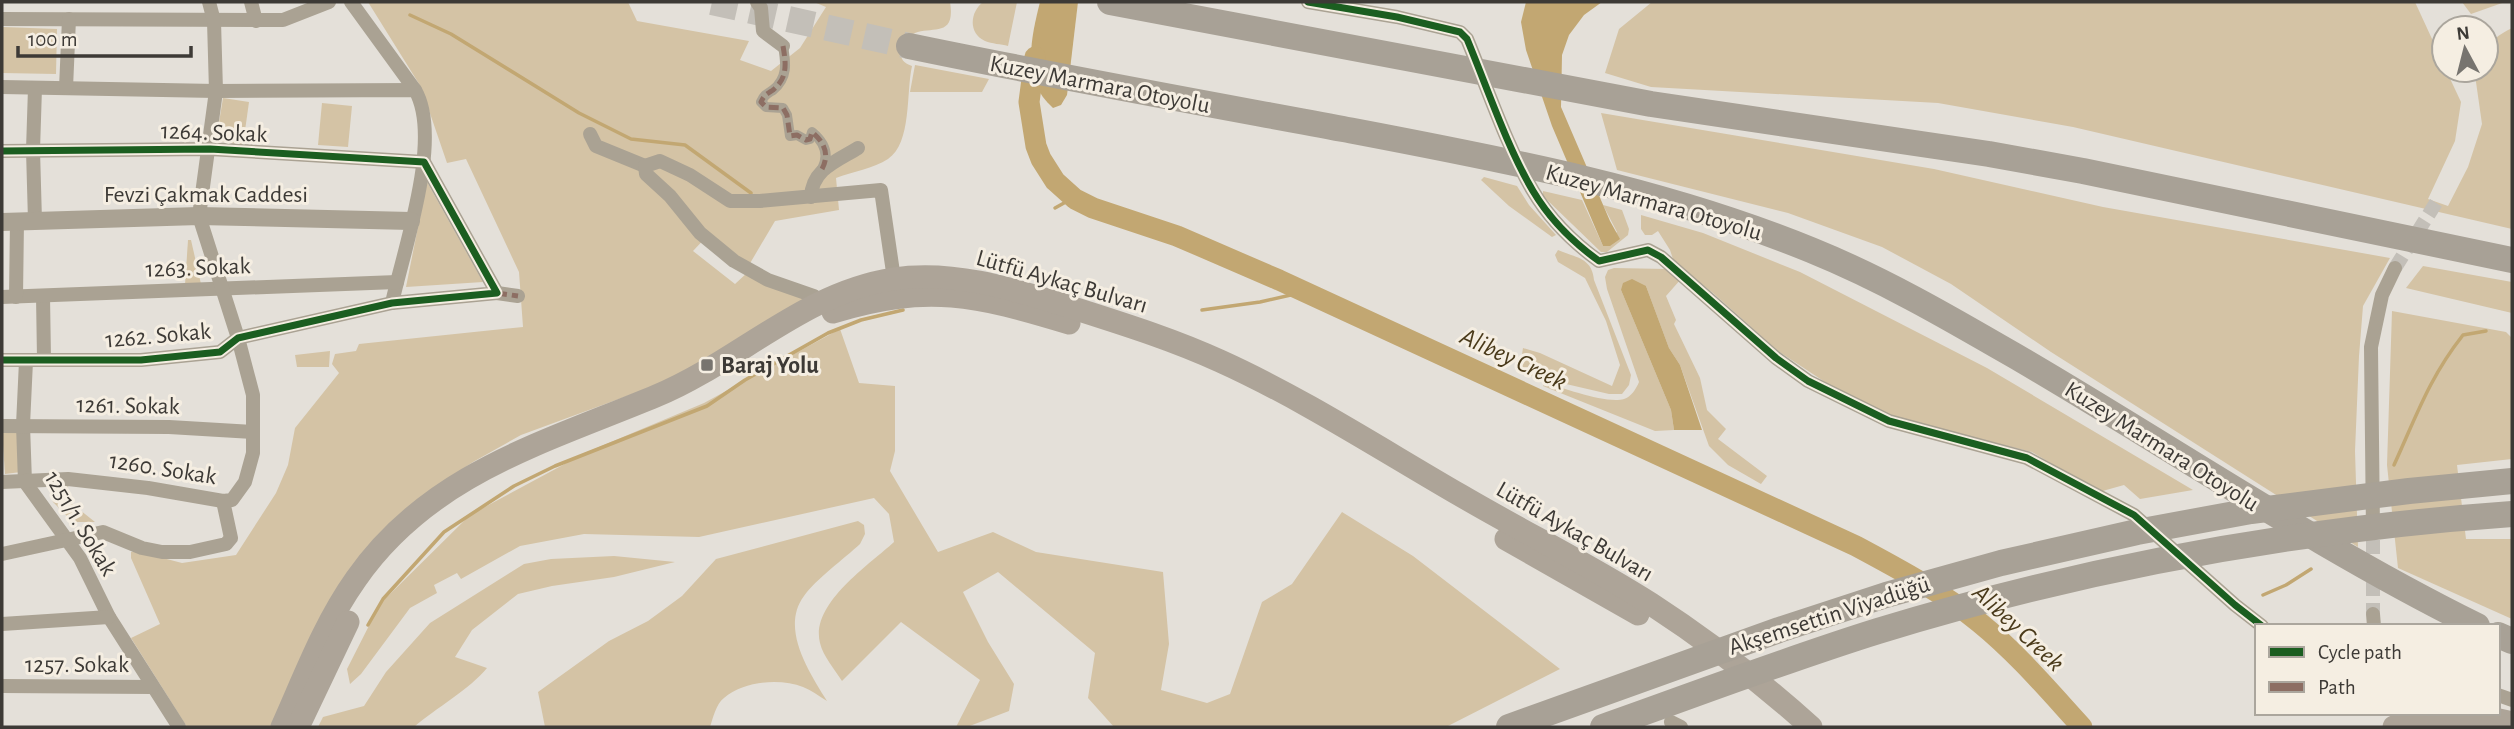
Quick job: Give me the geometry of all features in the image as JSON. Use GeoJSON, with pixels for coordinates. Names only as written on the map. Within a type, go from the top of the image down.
{"type":"FeatureCollection","features":[{"type":"Feature","properties":{"kind":"highway"},"geometry":{"type":"LineString","coordinates":[[1110,2],[1651,104],[1989,153],[2166,187],[2512,260]]}},
{"type":"Feature","properties":{"kind":"highway","name":"Kuzey Marmara Otoyolu"},"geometry":{"type":"LineString","coordinates":[[909,46],[1544,170],[1670,201],[1811,250],[1917,300],[2067,387],[2323,545],[2473,624]]}},
{"type":"Feature","properties":{"kind":"highway","name":"Akşemsettin Viyadüğü"},"geometry":{"type":"LineString","coordinates":[[1509,727],[1779,630],[1885,595],[2001,564],[2137,532],[2251,510],[2501,482]]}},
{"type":"Feature","properties":{"kind":"highway","name":"Akşemsettin Viyadüğü"},"geometry":{"type":"LineString","coordinates":[[1603,727],[1877,632],[2012,594],[2222,549],[2502,515]]}},
{"type":"Feature","properties":{"kind":"main road","name":"Lütfü Aykaç Bulvarı"},"geometry":{"type":"LineString","coordinates":[[282,727],[309,695],[374,579],[409,538],[467,492],[503,474],[680,401],[831,313],[861,304],[895,288],[955,279],[976,281],[1025,293],[1173,341],[1254,377],[1647,601],[1751,676],[1811,727]]}},
{"type":"Feature","properties":{"kind":"main road","name":"Lütfü Aykaç Bulvarı"},"geometry":{"type":"LineString","coordinates":[[298,727],[335,614],[359,575],[398,530],[424,506],[486,467],[671,390],[820,303],[867,285],[949,294],[1020,308],[1166,354],[1211,372],[1642,616],[1710,662],[1790,727]]}},
{"type":"Feature","properties":{"kind":"main road"},"geometry":{"type":"LineString","coordinates":[[2394,727],[2437,715],[2483,717],[2512,723]]}},
{"type":"Feature","properties":{"kind":"street"},"geometry":{"type":"LineString","coordinates":[[41,18],[42,2]]}},
{"type":"Feature","properties":{"kind":"street"},"geometry":{"type":"LineString","coordinates":[[199,216],[216,91],[214,21],[209,2]]}},
{"type":"Feature","properties":{"kind":"street"},"geometry":{"type":"LineString","coordinates":[[251,2],[256,20]]}},
{"type":"Feature","properties":{"kind":"street"},"geometry":{"type":"LineString","coordinates":[[2,19],[283,20],[328,2]]}},
{"type":"Feature","properties":{"kind":"street"},"geometry":{"type":"LineString","coordinates":[[351,2],[422,102],[427,134],[424,162],[393,303]]}},
{"type":"Feature","properties":{"kind":"street"},"geometry":{"type":"LineString","coordinates":[[757,2],[761,8],[763,31],[783,46],[786,61],[782,80],[761,102],[766,107],[783,108],[790,136],[797,135],[806,141],[813,132],[826,153],[827,161],[811,185],[811,197]]}},
{"type":"Feature","properties":{"kind":"street"},"geometry":{"type":"LineString","coordinates":[[1308,2],[1396,17],[1460,32],[1467,39],[1500,121],[1534,192],[1576,242],[1599,261],[1648,250],[1661,257],[1776,358],[1808,381],[1889,421],[2027,458],[2134,515],[2259,624]]}},
{"type":"Feature","properties":{"kind":"street"},"geometry":{"type":"LineString","coordinates":[[66,88],[69,19]]}},
{"type":"Feature","properties":{"kind":"street"},"geometry":{"type":"LineString","coordinates":[[2,87],[216,91],[415,90]]}},
{"type":"Feature","properties":{"kind":"street"},"geometry":{"type":"LineString","coordinates":[[9,297],[18,221],[33,150],[35,88]]}},
{"type":"Feature","properties":{"kind":"street"},"geometry":{"type":"LineString","coordinates":[[590,134],[596,146],[645,166],[660,161],[690,175],[730,201],[760,201],[881,190],[895,288]]}},
{"type":"Feature","properties":{"kind":"street"},"geometry":{"type":"LineString","coordinates":[[822,169],[858,148]]}},
{"type":"Feature","properties":{"kind":"street","name":"1264. Sokak"},"geometry":{"type":"LineString","coordinates":[[2,151],[210,149],[424,162]]}},
{"type":"Feature","properties":{"kind":"street"},"geometry":{"type":"LineString","coordinates":[[424,162],[497,293]]}},
{"type":"Feature","properties":{"kind":"street"},"geometry":{"type":"LineString","coordinates":[[645,166],[646,174],[670,196],[700,233],[734,261],[768,279],[814,296],[820,303]]}},
{"type":"Feature","properties":{"kind":"street","name":"Fevzi Çakmak Caddesi"},"geometry":{"type":"LineString","coordinates":[[18,221],[199,216],[411,221]]}},
{"type":"Feature","properties":{"kind":"street","name":"1260. Sokak"},"geometry":{"type":"LineString","coordinates":[[2,481],[68,479],[113,483],[223,501],[232,500],[245,482],[253,453],[253,395],[238,338],[199,216]]}},
{"type":"Feature","properties":{"kind":"street"},"geometry":{"type":"LineString","coordinates":[[2373,540],[2371,347],[2382,295],[2395,268]]}},
{"type":"Feature","properties":{"kind":"street","name":"1263. Sokak"},"geometry":{"type":"LineString","coordinates":[[9,297],[397,282]]}},
{"type":"Feature","properties":{"kind":"street","name":"1262. Sokak"},"geometry":{"type":"LineString","coordinates":[[2,360],[141,360],[220,352],[238,338],[393,303],[497,293],[518,296]]}},
{"type":"Feature","properties":{"kind":"street"},"geometry":{"type":"LineString","coordinates":[[43,296],[44,359]]}},
{"type":"Feature","properties":{"kind":"street","name":"1251/1. Sokak"},"geometry":{"type":"LineString","coordinates":[[26,361],[23,425],[25,482],[80,558],[109,617],[179,727]]}},
{"type":"Feature","properties":{"kind":"street","name":"1261. Sokak"},"geometry":{"type":"LineString","coordinates":[[2,426],[253,432]]}},
{"type":"Feature","properties":{"kind":"street"},"geometry":{"type":"LineString","coordinates":[[2,554],[103,532],[142,548],[162,552],[190,552],[226,544],[231,538],[223,501]]}},
{"type":"Feature","properties":{"kind":"street"},"geometry":{"type":"LineString","coordinates":[[2,624],[109,617]]}},
{"type":"Feature","properties":{"kind":"street","name":"1257. Sokak"},"geometry":{"type":"LineString","coordinates":[[2,686],[152,687]]}},
{"type":"Feature","properties":{"kind":"shaded area"},"geometry":{"type":"Polygon","coordinates":[[[368,2],[628,2],[637,21],[749,41],[740,60],[771,71],[800,48],[826,7],[814,2],[950,2],[951,13],[946,26],[915,33],[908,38],[900,51],[906,64],[912,66],[907,116],[901,141],[888,159],[836,178],[839,210],[775,221],[749,265],[710,233],[693,251],[735,284],[748,272],[807,298],[676,378],[521,435],[428,492],[374,546],[272,727],[187,727],[131,638],[160,624],[131,558],[131,552],[182,563],[236,555],[276,493],[288,465],[295,428],[339,373],[332,364],[335,354],[356,351],[359,344],[523,327],[519,272],[466,159],[447,163],[421,87],[368,2]]]}},
{"type":"Feature","properties":{"kind":"shaded area"},"geometry":{"type":"Polygon","coordinates":[[[983,2],[1017,2],[1008,46],[985,41],[973,28],[975,11],[983,2]]]}},
{"type":"Feature","properties":{"kind":"shaded area"},"geometry":{"type":"Polygon","coordinates":[[[1040,2],[1078,2],[1067,95],[1061,105],[1053,108],[1036,85],[1032,72],[1032,44],[1040,2]]]}},
{"type":"Feature","properties":{"kind":"shaded area"},"geometry":{"type":"Polygon","coordinates":[[[1526,2],[1602,2],[1584,15],[1569,35],[1562,55],[1561,107],[1620,239],[1610,246],[1603,246],[1552,126],[1526,50],[1521,22],[1526,2]]]}},
{"type":"Feature","properties":{"kind":"shaded area"},"geometry":{"type":"Polygon","coordinates":[[[1652,2],[2415,2],[2430,35],[2430,84],[2453,84],[2461,102],[2455,141],[2428,199],[2448,206],[2468,167],[2482,124],[2476,84],[2500,84],[2500,35],[2512,28],[2512,229],[2073,127],[1938,103],[1651,87],[1605,73],[1619,29],[1652,2]]]}},
{"type":"Feature","properties":{"kind":"shaded area"},"geometry":{"type":"Polygon","coordinates":[[[2462,2],[2505,2],[2471,14],[2462,2]]]}},
{"type":"Feature","properties":{"kind":"shaded area"},"geometry":{"type":"Polygon","coordinates":[[[3,27],[57,29],[56,74],[2,73],[3,27]]]}},
{"type":"Feature","properties":{"kind":"shaded area"},"geometry":{"type":"Polygon","coordinates":[[[915,65],[989,79],[982,92],[910,92],[915,65]]]}},
{"type":"Feature","properties":{"kind":"shaded area"},"geometry":{"type":"Polygon","coordinates":[[[223,98],[249,102],[243,145],[216,141],[223,98]]]}},
{"type":"Feature","properties":{"kind":"shaded area"},"geometry":{"type":"Polygon","coordinates":[[[322,103],[352,106],[348,147],[318,145],[322,103]]]}},
{"type":"Feature","properties":{"kind":"shaded area"},"geometry":{"type":"Polygon","coordinates":[[[1601,113],[1934,169],[2103,207],[2390,258],[2363,306],[2355,451],[2358,547],[2051,352],[1951,284],[1882,247],[1788,213],[1617,170],[1601,113]]]}},
{"type":"Feature","properties":{"kind":"shaded area"},"geometry":{"type":"Polygon","coordinates":[[[1484,177],[1517,186],[1529,205],[1556,235],[1552,237],[1509,206],[1481,180],[1484,177]]]}},
{"type":"Feature","properties":{"kind":"shaded area"},"geometry":{"type":"Polygon","coordinates":[[[427,182],[483,282],[406,287],[427,182]]]}},
{"type":"Feature","properties":{"kind":"shaded area"},"geometry":{"type":"Polygon","coordinates":[[[1543,191],[1582,200],[1603,246],[1617,232],[1603,205],[1622,210],[1629,229],[1628,235],[1607,252],[1601,252],[1543,196],[1543,191]]]}},
{"type":"Feature","properties":{"kind":"shaded area"},"geometry":{"type":"Polygon","coordinates":[[[1641,215],[1703,233],[1800,272],[1987,368],[2193,490],[2140,499],[2124,485],[2099,492],[2032,452],[1891,417],[1834,388],[1778,351],[1674,262],[1658,231],[1645,235],[1641,229],[1641,215]]]}},
{"type":"Feature","properties":{"kind":"shaded area"},"geometry":{"type":"Polygon","coordinates":[[[188,240],[191,240],[201,284],[185,285],[188,240]]]}},
{"type":"Feature","properties":{"kind":"shaded area"},"geometry":{"type":"Polygon","coordinates":[[[1558,250],[1587,263],[1593,273],[1631,375],[1629,385],[1622,394],[1609,394],[1519,373],[1523,348],[1612,386],[1620,365],[1606,321],[1585,278],[1558,262],[1555,255],[1558,250]]]}},
{"type":"Feature","properties":{"kind":"shaded area"},"geometry":{"type":"Polygon","coordinates":[[[2423,266],[2512,282],[2512,313],[2406,288],[2423,266]]]}},
{"type":"Feature","properties":{"kind":"shaded area"},"geometry":{"type":"Polygon","coordinates":[[[1667,269],[1681,279],[1666,296],[1676,320],[1674,324],[1700,378],[1707,410],[1726,429],[1718,439],[1767,476],[1761,484],[1728,465],[1709,446],[1680,365],[1669,348],[1646,286],[1621,290],[1671,410],[1674,430],[1655,431],[1543,386],[1545,383],[1616,400],[1627,398],[1636,387],[1639,382],[1607,289],[1605,277],[1608,270],[1667,269]]]}},
{"type":"Feature","properties":{"kind":"shaded area"},"geometry":{"type":"Polygon","coordinates":[[[1632,279],[1646,286],[1669,348],[1680,365],[1702,430],[1674,430],[1671,410],[1621,290],[1623,283],[1632,279]]]}},
{"type":"Feature","properties":{"kind":"shaded area"},"geometry":{"type":"Polygon","coordinates":[[[2392,311],[2506,332],[2512,338],[2512,459],[2457,465],[2466,539],[2512,539],[2512,619],[2398,568],[2387,465],[2392,311]]]}},
{"type":"Feature","properties":{"kind":"shaded area"},"geometry":{"type":"Polygon","coordinates":[[[840,329],[859,383],[895,386],[895,451],[890,471],[938,552],[993,532],[1036,552],[1163,572],[1169,644],[1161,690],[1207,703],[1230,694],[1262,602],[1292,584],[1342,512],[1413,556],[1560,669],[1446,727],[1114,727],[1088,698],[1095,653],[998,572],[963,592],[988,642],[1014,684],[1009,711],[967,727],[956,727],[980,680],[901,622],[842,681],[826,658],[820,643],[819,628],[832,600],[894,542],[889,514],[874,498],[699,537],[584,534],[520,546],[461,579],[457,573],[434,585],[437,593],[410,608],[361,674],[350,684],[347,669],[380,604],[470,515],[587,452],[704,403],[840,329]]]}},
{"type":"Feature","properties":{"kind":"shaded area"},"geometry":{"type":"Polygon","coordinates":[[[330,351],[329,367],[297,367],[295,355],[330,351]]]}},
{"type":"Feature","properties":{"kind":"shaded area"},"geometry":{"type":"Polygon","coordinates":[[[17,430],[21,472],[5,474],[2,431],[17,430]]]}},
{"type":"Feature","properties":{"kind":"shaded area"},"geometry":{"type":"Polygon","coordinates":[[[67,483],[70,502],[95,522],[73,522],[53,502],[48,484],[67,483]]]}},
{"type":"Feature","properties":{"kind":"shaded area"},"geometry":{"type":"Polygon","coordinates":[[[858,521],[864,525],[865,534],[860,544],[809,590],[797,609],[796,636],[800,650],[827,701],[794,684],[762,683],[742,688],[724,698],[717,707],[710,727],[545,727],[538,692],[609,641],[648,621],[682,596],[716,559],[858,521]]]}},
{"type":"Feature","properties":{"kind":"shaded area"},"geometry":{"type":"Polygon","coordinates":[[[614,556],[675,562],[614,577],[518,594],[472,630],[455,657],[487,668],[472,683],[414,727],[318,727],[323,717],[364,706],[386,672],[430,623],[524,564],[551,559],[614,556]]]}},
{"type":"Feature","properties":{"kind":"waterway"},"geometry":{"type":"LineString","coordinates":[[410,15],[451,34],[579,113],[631,139],[685,145],[751,193]]}},
{"type":"Feature","properties":{"kind":"waterway","name":"Alibey Creek"},"geometry":{"type":"LineString","coordinates":[[1035,57],[1029,102],[1036,146],[1055,181],[1075,199],[1093,208],[1177,236],[1279,280],[1856,546],[1935,591],[1980,623],[2020,660],[2082,727]]}},
{"type":"Feature","properties":{"kind":"waterway"},"geometry":{"type":"LineString","coordinates":[[1055,208],[1073,198]]}},
{"type":"Feature","properties":{"kind":"waterway"},"geometry":{"type":"LineString","coordinates":[[1202,310],[1260,302],[1304,292]]}},
{"type":"Feature","properties":{"kind":"waterway"},"geometry":{"type":"LineString","coordinates":[[368,625],[383,599],[444,532],[514,486],[555,466],[707,406],[745,380],[828,333],[861,320],[903,310]]}},
{"type":"Feature","properties":{"kind":"waterway"},"geometry":{"type":"LineString","coordinates":[[2394,465],[2424,398],[2451,351],[2463,335],[2486,331]]}},
{"type":"Feature","properties":{"kind":"waterway"},"geometry":{"type":"LineString","coordinates":[[2263,595],[2286,585],[2311,569]]}},
{"type":"Feature","properties":{"kind":"tunnel"},"geometry":{"type":"LineString","coordinates":[[712,2],[909,46]]}},
{"type":"Feature","properties":{"kind":"tunnel"},"geometry":{"type":"LineString","coordinates":[[2395,268],[2439,198]]}},
{"type":"Feature","properties":{"kind":"tunnel"},"geometry":{"type":"LineString","coordinates":[[2373,540],[2373,614]]}},
{"type":"Feature","properties":{"kind":"marked path"},"geometry":{"type":"LineString","coordinates":[[783,46],[784,75],[761,102],[766,107],[783,108],[787,115],[790,136],[797,135],[806,140],[810,139],[812,132],[816,136],[826,153],[822,169]]}},
{"type":"Feature","properties":{"kind":"marked path"},"geometry":{"type":"LineString","coordinates":[[497,293],[518,296]]}},
{"type":"Feature","properties":{"kind":"cycle path"},"geometry":{"type":"LineString","coordinates":[[1308,2],[1397,17],[1460,32],[1467,39],[1506,136],[1533,191],[1563,229],[1599,261],[1648,250],[1661,257],[1776,358],[1808,381],[1889,421],[2027,458],[2134,515],[2259,624]]}},
{"type":"Feature","properties":{"kind":"cycle path"},"geometry":{"type":"LineString","coordinates":[[2,151],[210,149],[424,162],[497,293],[392,303],[238,338],[220,352],[141,360],[2,360]]}},
{"type":"Feature","properties":{"kind":"place","name":"Baraj Yolu"},"geometry":{"type":"Point","coordinates":[707,365]}}]}
